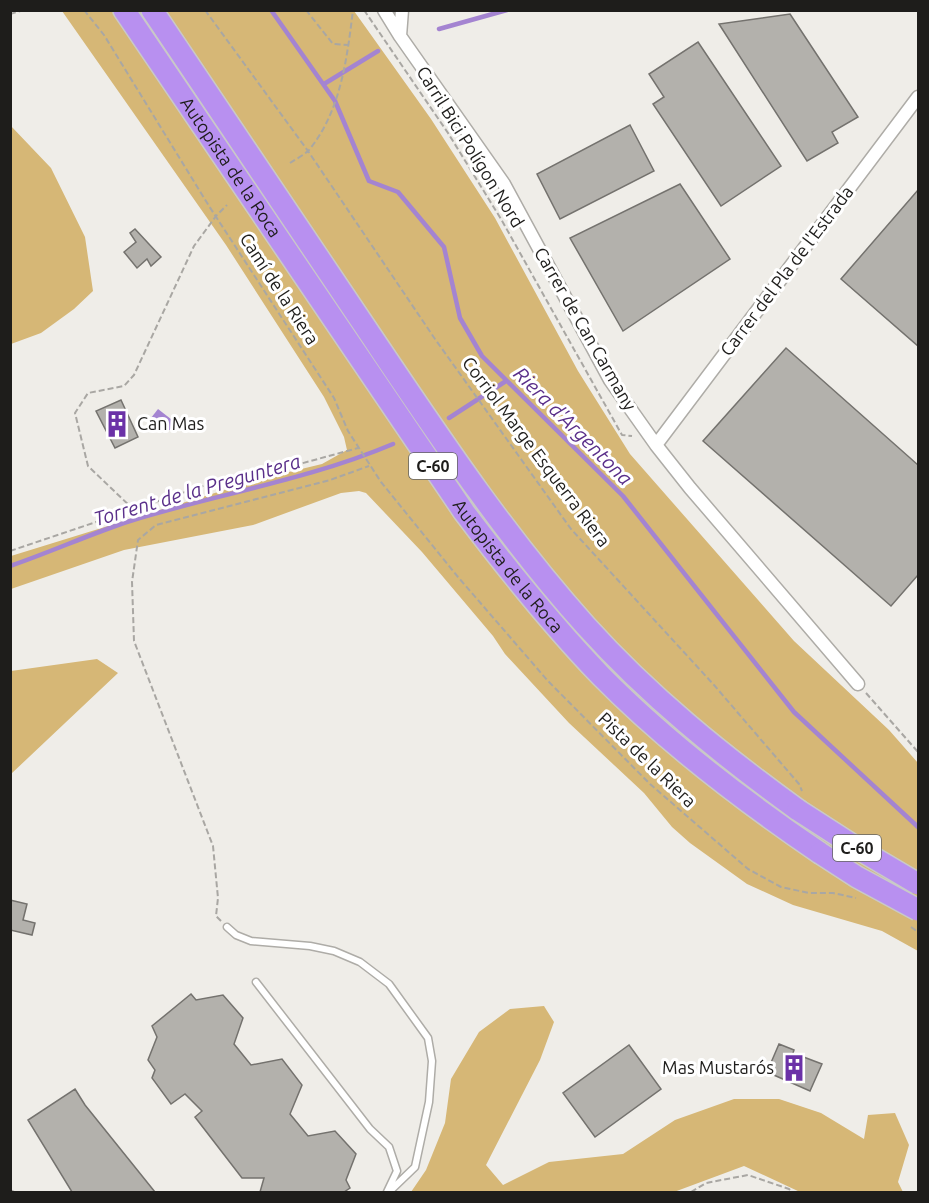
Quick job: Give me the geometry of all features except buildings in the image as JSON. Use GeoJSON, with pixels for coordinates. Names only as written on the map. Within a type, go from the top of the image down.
{"type":"FeatureCollection","features":[{"type":"Feature","properties":{"kind":"highway","name":"Autopista de la Roca"},"geometry":{"type":"LineString","coordinates":[[124,10],[464,512],[522,588],[603,677],[658,730],[712,775],[762,814],[820,853],[857,877],[918,910]]}},
{"type":"Feature","properties":{"kind":"highway","name":"Autopista de la Roca"},"geometry":{"type":"LineString","coordinates":[[152,10],[435,430],[495,516],[536,568],[587,627],[664,704],[716,749],[801,802]]}},
{"type":"Feature","properties":{"kind":"highway","name":"C-60"},"geometry":{"type":"LineString","coordinates":[[801,802],[857,848],[918,884]]}},
{"type":"Feature","properties":{"kind":"street","name":"Carrer de Can Carmany"},"geometry":{"type":"LineString","coordinates":[[384,10],[504,184],[610,380],[690,488],[858,684]]}},
{"type":"Feature","properties":{"kind":"street"},"geometry":{"type":"LineString","coordinates":[[400,36],[402,10]]}},
{"type":"Feature","properties":{"kind":"street","name":"Carrer del Pla de l'Estrada"},"geometry":{"type":"LineString","coordinates":[[656,445],[918,97]]}},
{"type":"Feature","properties":{"kind":"lane"},"geometry":{"type":"LineString","coordinates":[[227,927],[236,935],[251,941],[310,946],[334,951],[360,962],[389,984],[428,1038],[432,1061],[429,1102],[415,1167],[388,1192]]}},
{"type":"Feature","properties":{"kind":"lane"},"geometry":{"type":"LineString","coordinates":[[256,982],[370,1129],[389,1148],[397,1171],[388,1192]]}},
{"type":"Feature","properties":{"kind":"path"},"geometry":{"type":"LineString","coordinates":[[10,14],[24,10]]}},
{"type":"Feature","properties":{"kind":"path","name":"Camí de la Riera"},"geometry":{"type":"LineString","coordinates":[[84,10],[104,35],[216,216],[334,398],[358,448],[369,465],[458,577]]}},
{"type":"Feature","properties":{"kind":"path","name":"Corriol Marge Esquerra Riera"},"geometry":{"type":"LineString","coordinates":[[205,10],[308,151],[435,339],[571,529],[714,685],[799,784],[801,802]]}},
{"type":"Feature","properties":{"kind":"path"},"geometry":{"type":"LineString","coordinates":[[306,10],[333,44],[349,45]]}},
{"type":"Feature","properties":{"kind":"path"},"geometry":{"type":"LineString","coordinates":[[290,162],[308,151],[322,129],[335,101],[345,71],[353,10]]}},
{"type":"Feature","properties":{"kind":"path","name":"Carril Bici Polígon Nord"},"geometry":{"type":"LineString","coordinates":[[364,10],[448,133],[501,219],[622,435],[637,436]]}},
{"type":"Feature","properties":{"kind":"path"},"geometry":{"type":"LineString","coordinates":[[134,510],[88,466],[75,413],[88,393],[124,386],[134,375],[194,246],[227,205]]}},
{"type":"Feature","properties":{"kind":"path"},"geometry":{"type":"LineString","coordinates":[[10,551],[202,486],[274,471],[358,448]]}},
{"type":"Feature","properties":{"kind":"path"},"geometry":{"type":"LineString","coordinates":[[227,927],[216,916],[218,898],[213,846],[134,641],[132,582],[138,540],[156,525],[330,480],[369,465]]}},
{"type":"Feature","properties":{"kind":"path","name":"Pista de la Riera"},"geometry":{"type":"LineString","coordinates":[[458,577],[548,681],[599,734],[650,784],[748,869],[782,887],[809,893],[833,893],[857,898],[852,888]]}},
{"type":"Feature","properties":{"kind":"path"},"geometry":{"type":"LineString","coordinates":[[858,684],[918,752]]}},
{"type":"Feature","properties":{"kind":"path"},"geometry":{"type":"LineString","coordinates":[[691,1192],[706,1183],[748,1175],[792,1192]]}},
{"type":"Feature","properties":{"kind":"shaded area"},"geometry":{"type":"Polygon","coordinates":[[[62,11],[354,11],[431,119],[495,218],[578,371],[630,454],[794,641],[889,730],[918,763],[918,951],[882,931],[793,905],[747,884],[690,843],[672,827],[644,793],[569,723],[505,654],[493,636],[422,552],[366,493],[359,491],[341,493],[253,525],[124,550],[11,589],[11,556],[260,479],[322,464],[347,450],[344,437],[324,397],[226,245],[62,11]]]}},
{"type":"Feature","properties":{"kind":"shaded area"},"geometry":{"type":"Polygon","coordinates":[[[10,125],[51,168],[85,237],[93,291],[74,309],[41,333],[11,344],[10,125]]]}},
{"type":"Feature","properties":{"kind":"shaded area"},"geometry":{"type":"Polygon","coordinates":[[[158,409],[176,423],[170,430],[163,430],[154,424],[151,418],[158,409]]]}},
{"type":"Feature","properties":{"kind":"shaded area"},"geometry":{"type":"Polygon","coordinates":[[[97,659],[118,673],[11,774],[11,671],[97,659]]]}},
{"type":"Feature","properties":{"kind":"shaded area"},"geometry":{"type":"Polygon","coordinates":[[[544,1006],[554,1022],[540,1060],[486,1165],[503,1185],[549,1162],[623,1154],[675,1120],[734,1099],[779,1099],[821,1113],[864,1139],[868,1115],[895,1113],[909,1145],[898,1182],[903,1192],[800,1192],[744,1166],[674,1192],[411,1192],[426,1170],[445,1123],[451,1079],[479,1032],[510,1009],[544,1006]]]}},
{"type":"Feature","properties":{"kind":"waterway","name":"Riera d'Argentona"},"geometry":{"type":"LineString","coordinates":[[271,10],[335,101],[369,181],[398,192],[444,247],[460,318],[482,356],[623,496],[794,712],[918,827]]}},
{"type":"Feature","properties":{"kind":"waterway"},"geometry":{"type":"LineString","coordinates":[[439,29],[507,10]]}},
{"type":"Feature","properties":{"kind":"waterway"},"geometry":{"type":"LineString","coordinates":[[324,84],[378,51]]}},
{"type":"Feature","properties":{"kind":"waterway"},"geometry":{"type":"LineString","coordinates":[[449,418],[506,381]]}},
{"type":"Feature","properties":{"kind":"waterway","name":"Torrent de la Preguntera"},"geometry":{"type":"LineString","coordinates":[[10,566],[130,521],[295,477],[361,457],[393,444]]}},
{"type":"Feature","properties":{"kind":"place","name":"Can Mas"},"geometry":{"type":"Point","coordinates":[117,424]}},
{"type":"Feature","properties":{"kind":"place","name":"Mas Mustarós"},"geometry":{"type":"Point","coordinates":[794,1068]}}]}
